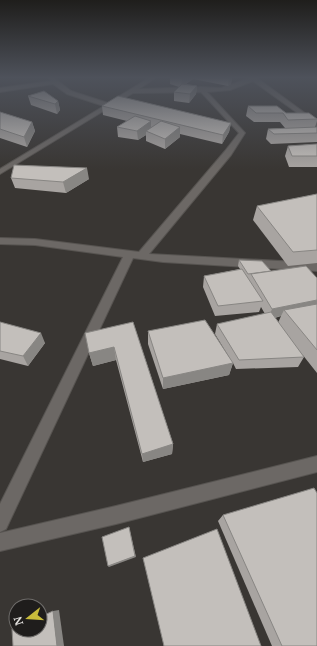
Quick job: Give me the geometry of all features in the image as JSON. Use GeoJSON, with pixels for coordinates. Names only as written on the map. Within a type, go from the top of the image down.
{"type":"FeatureCollection","features":[{"type":"Feature","properties":{"kind":"street"},"geometry":{"type":"LineString","coordinates":[[0,172],[103,108]]}},
{"type":"Feature","properties":{"kind":"street"},"geometry":{"type":"LineString","coordinates":[[0,523],[136,255],[228,153],[242,133],[219,108]]}},
{"type":"Feature","properties":{"kind":"street"},"geometry":{"type":"LineString","coordinates":[[294,108],[317,125]]}},
{"type":"Feature","properties":{"kind":"street"},"geometry":{"type":"LineString","coordinates":[[0,241],[35,242],[163,259],[316,268]]}},
{"type":"Feature","properties":{"kind":"street"},"geometry":{"type":"LineString","coordinates":[[0,542],[116,515],[317,464]]}},
{"type":"Feature","properties":{"kind":"building"},"geometry":{"type":"Polygon","coordinates":[[[111,108],[169,108],[231,123],[223,135],[111,108]]]}},
{"type":"Feature","properties":{"kind":"building"},"geometry":{"type":"Polygon","coordinates":[[[250,108],[280,108],[286,113],[309,113],[317,119],[288,120],[283,113],[256,113],[250,108]]]}},
{"type":"Feature","properties":{"kind":"building"},"geometry":{"type":"Polygon","coordinates":[[[0,112],[32,122],[24,137],[0,129],[0,112]]]}},
{"type":"Feature","properties":{"kind":"building"},"geometry":{"type":"Polygon","coordinates":[[[135,116],[151,121],[137,131],[117,127],[135,116]]]}},
{"type":"Feature","properties":{"kind":"building"},"geometry":{"type":"Polygon","coordinates":[[[161,121],[180,127],[165,139],[146,131],[161,121]]]}},
{"type":"Feature","properties":{"kind":"building"},"geometry":{"type":"Polygon","coordinates":[[[317,127],[317,133],[274,134],[268,129],[317,127]]]}},
{"type":"Feature","properties":{"kind":"building"},"geometry":{"type":"Polygon","coordinates":[[[317,144],[317,156],[292,156],[288,146],[317,144]]]}},
{"type":"Feature","properties":{"kind":"building"},"geometry":{"type":"Polygon","coordinates":[[[14,165],[87,168],[63,182],[11,178],[14,165]]]}},
{"type":"Feature","properties":{"kind":"building"},"geometry":{"type":"Polygon","coordinates":[[[317,194],[317,250],[293,252],[257,206],[317,194]]]}},
{"type":"Feature","properties":{"kind":"building"},"geometry":{"type":"Polygon","coordinates":[[[239,260],[262,261],[271,271],[248,274],[239,260]]]}},
{"type":"Feature","properties":{"kind":"building"},"geometry":{"type":"Polygon","coordinates":[[[306,266],[317,278],[317,300],[272,309],[251,274],[306,266]]]}},
{"type":"Feature","properties":{"kind":"building"},"geometry":{"type":"Polygon","coordinates":[[[242,269],[263,301],[218,306],[204,276],[242,269]]]}},
{"type":"Feature","properties":{"kind":"building"},"geometry":{"type":"Polygon","coordinates":[[[317,304],[317,350],[284,310],[317,304]]]}},
{"type":"Feature","properties":{"kind":"building"},"geometry":{"type":"Polygon","coordinates":[[[271,312],[304,357],[239,360],[217,324],[271,312]]]}},
{"type":"Feature","properties":{"kind":"building"},"geometry":{"type":"Polygon","coordinates":[[[205,320],[233,363],[163,378],[148,331],[205,320]]]}},
{"type":"Feature","properties":{"kind":"building"},"geometry":{"type":"Polygon","coordinates":[[[0,322],[41,333],[23,356],[0,351],[0,322]]]}},
{"type":"Feature","properties":{"kind":"building"},"geometry":{"type":"Polygon","coordinates":[[[133,322],[173,444],[142,454],[114,347],[89,353],[85,333],[133,322]]]}},
{"type":"Feature","properties":{"kind":"building"},"geometry":{"type":"Polygon","coordinates":[[[314,488],[317,493],[317,646],[282,646],[223,515],[314,488]]]}},
{"type":"Feature","properties":{"kind":"building"},"geometry":{"type":"Polygon","coordinates":[[[129,527],[135,556],[108,566],[102,537],[129,527]]]}},
{"type":"Feature","properties":{"kind":"building"},"geometry":{"type":"Polygon","coordinates":[[[217,529],[261,646],[164,646],[143,558],[217,529]]]}},
{"type":"Feature","properties":{"kind":"building"},"geometry":{"type":"Polygon","coordinates":[[[53,611],[57,646],[13,646],[13,638],[48,638],[48,613],[53,611]]]}}]}
